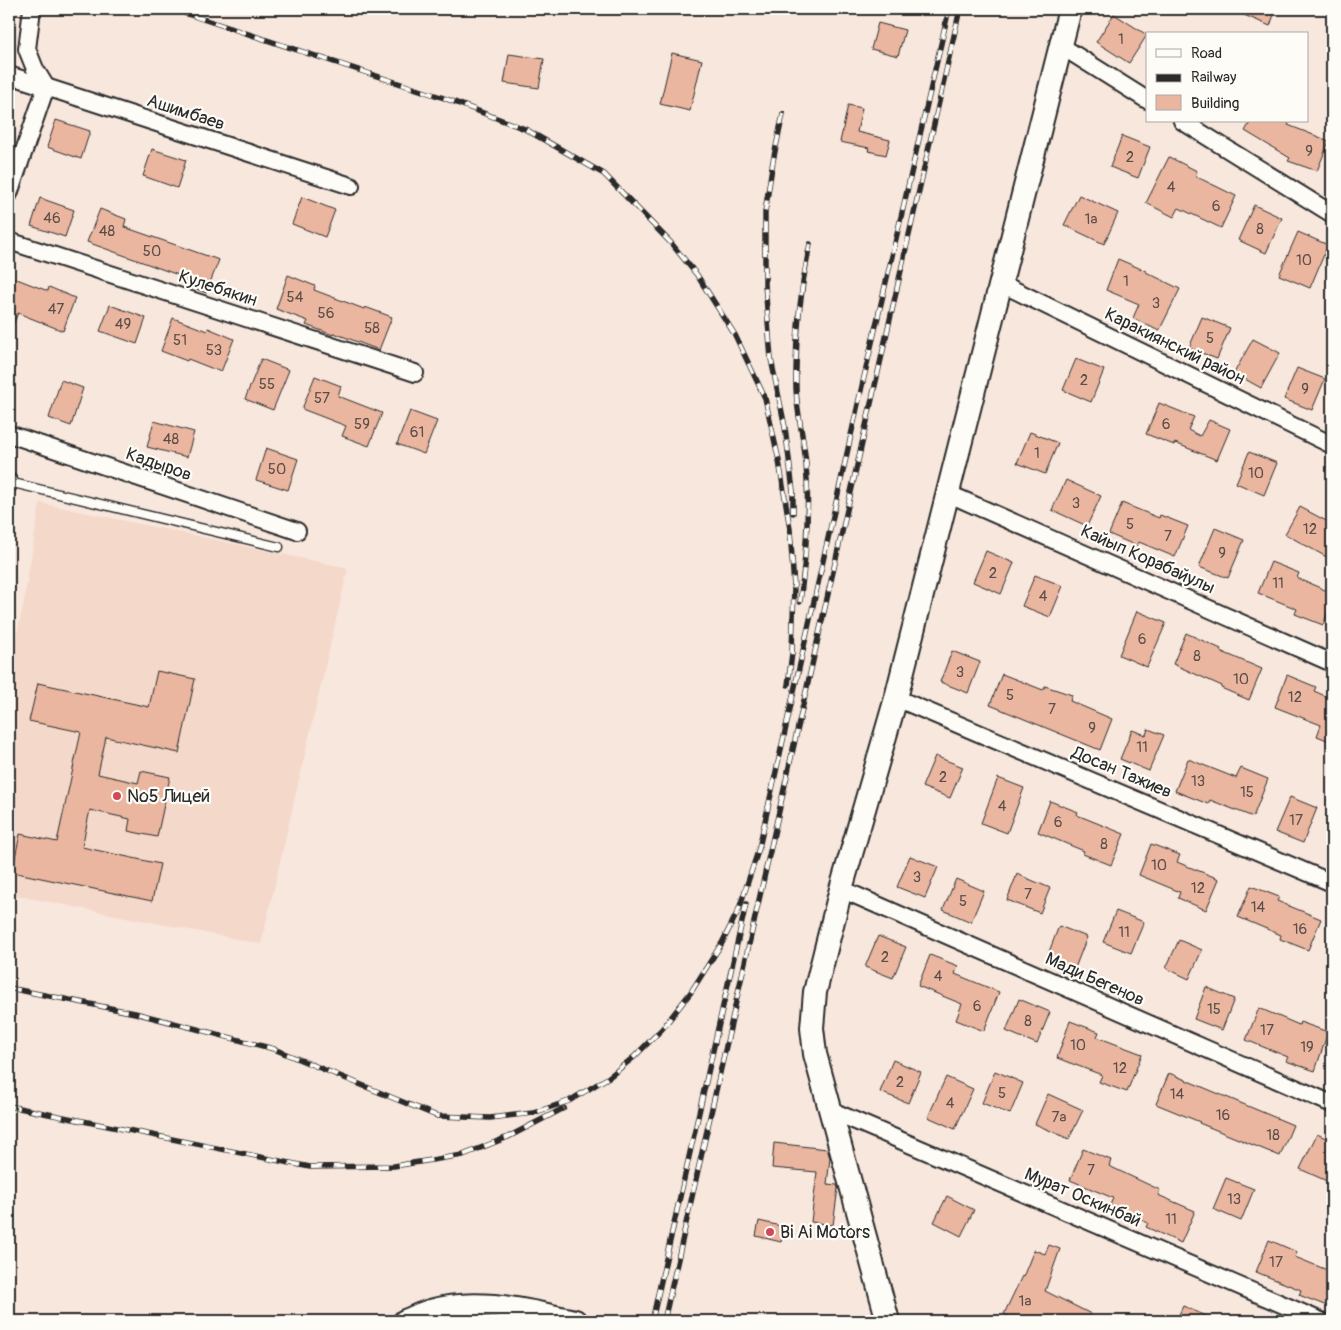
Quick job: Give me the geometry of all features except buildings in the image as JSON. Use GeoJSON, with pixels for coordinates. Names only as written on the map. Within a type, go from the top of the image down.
{"type":"FeatureCollection","features":[{"type":"Feature","properties":{"kind":"street"},"geometry":{"type":"LineString","coordinates":[[9,194],[46,87],[35,69],[27,49],[32,9]]}},
{"type":"Feature","properties":{"kind":"street"},"geometry":{"type":"LineString","coordinates":[[888,1321],[815,1054],[812,1028],[815,992],[841,889],[896,698],[1070,9]]}},
{"type":"Feature","properties":{"kind":"street"},"geometry":{"type":"LineString","coordinates":[[1060,46],[1146,99]]}},
{"type":"Feature","properties":{"kind":"street","name":"Ашимбаев"},"geometry":{"type":"LineString","coordinates":[[9,75],[351,186]]}},
{"type":"Feature","properties":{"kind":"street"},"geometry":{"type":"LineString","coordinates":[[1184,122],[1332,214]]}},
{"type":"Feature","properties":{"kind":"street","name":"Кулебякин"},"geometry":{"type":"LineString","coordinates":[[9,241],[415,373]]}},
{"type":"Feature","properties":{"kind":"street","name":"Каракиянский район"},"geometry":{"type":"LineString","coordinates":[[1000,283],[1332,445]]}},
{"type":"Feature","properties":{"kind":"street","name":"Кадыров"},"geometry":{"type":"LineString","coordinates":[[9,434],[297,531]]}},
{"type":"Feature","properties":{"kind":"street","name":"Кайып Корабайулы"},"geometry":{"type":"LineString","coordinates":[[947,493],[1332,663]]}},
{"type":"Feature","properties":{"kind":"street","name":"Досан Тажиев"},"geometry":{"type":"LineString","coordinates":[[896,698],[1332,883]]}},
{"type":"Feature","properties":{"kind":"street","name":"Мади Бегенов"},"geometry":{"type":"LineString","coordinates":[[841,889],[1332,1104]]}},
{"type":"Feature","properties":{"kind":"street","name":"Мурат Оскинбай"},"geometry":{"type":"LineString","coordinates":[[830,1110],[1321,1321]]}},
{"type":"Feature","properties":{"kind":"street"},"geometry":{"type":"LineString","coordinates":[[405,1321],[430,1311],[464,1313],[508,1306],[574,1321]]}},
{"type":"Feature","properties":{"kind":"lane"},"geometry":{"type":"LineString","coordinates":[[9,483],[279,547]]}},
{"type":"Feature","properties":{"kind":"shaded area"},"geometry":{"type":"Polygon","coordinates":[[[40,503],[348,568],[261,944],[9,894],[9,667],[23,607],[40,503]]]}},
{"type":"Feature","properties":{"kind":"railway"},"geometry":{"type":"LineString","coordinates":[[172,9],[444,98],[525,129],[604,174],[671,243],[697,275],[735,335],[765,398],[779,461],[790,529],[794,587],[792,653],[788,685]]}},
{"type":"Feature","properties":{"kind":"railway"},"geometry":{"type":"LineString","coordinates":[[9,988],[135,1013],[274,1049],[437,1116],[490,1118],[533,1113],[569,1101],[609,1077],[634,1057],[662,1029],[691,992],[722,943],[739,909],[759,848],[862,386],[949,9]]}},
{"type":"Feature","properties":{"kind":"railway"},"geometry":{"type":"LineString","coordinates":[[664,1321],[960,9]]}},
{"type":"Feature","properties":{"kind":"railway"},"geometry":{"type":"LineString","coordinates":[[783,114],[765,212],[765,284],[771,359],[785,427],[793,491],[793,513]]}},
{"type":"Feature","properties":{"kind":"railway"},"geometry":{"type":"LineString","coordinates":[[800,602],[806,550],[808,498],[805,455],[796,388],[796,351],[803,279],[810,244]]}},
{"type":"Feature","properties":{"kind":"railway"},"geometry":{"type":"LineString","coordinates":[[652,1321],[746,904]]}},
{"type":"Feature","properties":{"kind":"railway"},"geometry":{"type":"LineString","coordinates":[[9,1106],[310,1167],[394,1166],[463,1155],[508,1137],[564,1108]]}},
{"type":"Feature","properties":{"kind":"place","name":"№5 Лицей"},"geometry":{"type":"Point","coordinates":[117,796]}},
{"type":"Feature","properties":{"kind":"place","name":"Bi Ai Motors"},"geometry":{"type":"Point","coordinates":[770,1232]}}]}
